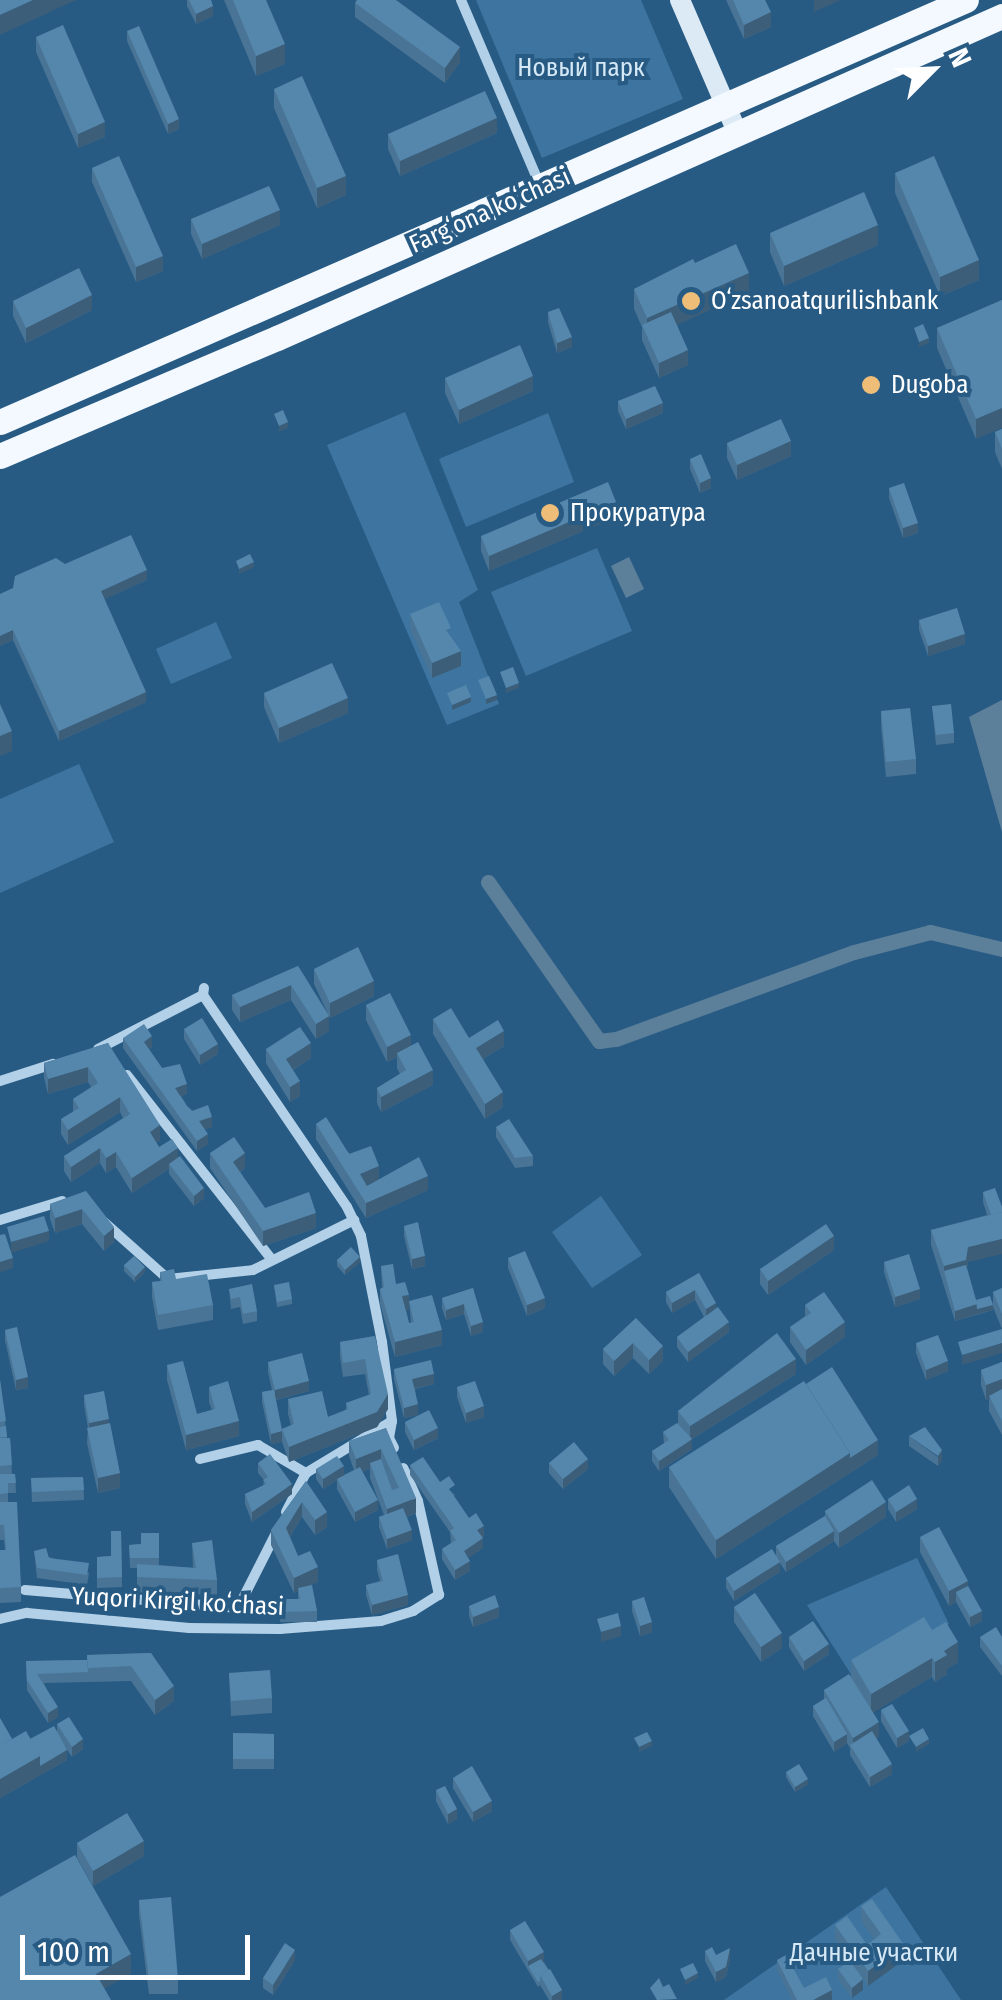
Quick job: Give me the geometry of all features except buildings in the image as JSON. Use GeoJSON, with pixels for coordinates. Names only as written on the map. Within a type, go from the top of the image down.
{"type":"FeatureCollection","features":[{"type":"Feature","properties":{"kind":"main road","name":"Fargʻona koʻchasi"},"geometry":{"type":"LineString","coordinates":[[0,422],[966,0]]}},
{"type":"Feature","properties":{"kind":"main road","name":"Fargʻona koʻchasi"},"geometry":{"type":"LineString","coordinates":[[0,456],[277,338],[1002,16]]}},
{"type":"Feature","properties":{"kind":"street"},"geometry":{"type":"LineString","coordinates":[[461,0],[540,185]]}},
{"type":"Feature","properties":{"kind":"street"},"geometry":{"type":"LineString","coordinates":[[680,0],[736,132]]}},
{"type":"Feature","properties":{"kind":"street","name":"Yuqori Kirgil koʻchasi"},"geometry":{"type":"LineString","coordinates":[[0,1619],[27,1613],[189,1628],[280,1630],[381,1621],[413,1611],[439,1595],[418,1501],[389,1438],[392,1422],[382,1342],[361,1236],[354,1220],[204,991],[104,1047]]}},
{"type":"Feature","properties":{"kind":"street"},"geometry":{"type":"LineString","coordinates":[[87,1053],[104,1047],[272,1260]]}},
{"type":"Feature","properties":{"kind":"street"},"geometry":{"type":"LineString","coordinates":[[0,1081],[70,1058]]}},
{"type":"Feature","properties":{"kind":"street"},"geometry":{"type":"LineString","coordinates":[[0,1220],[76,1197]]}},
{"type":"Feature","properties":{"kind":"street"},"geometry":{"type":"LineString","coordinates":[[89,1208],[168,1279],[253,1270],[354,1220]]}},
{"type":"Feature","properties":{"kind":"street"},"geometry":{"type":"LineString","coordinates":[[25,1590],[238,1608],[306,1473],[392,1422]]}},
{"type":"Feature","properties":{"kind":"street"},"geometry":{"type":"LineString","coordinates":[[200,1459],[258,1446],[306,1473]]}},
{"type":"Feature","properties":{"kind":"green space","name":"Новый парк"},"geometry":{"type":"Polygon","coordinates":[[[476,0],[641,0],[683,99],[542,158],[476,0]]]}},
{"type":"Feature","properties":{"kind":"green space"},"geometry":{"type":"Polygon","coordinates":[[[405,412],[478,590],[459,602],[499,704],[447,725],[327,445],[405,412]]]}},
{"type":"Feature","properties":{"kind":"green space"},"geometry":{"type":"Polygon","coordinates":[[[548,413],[574,482],[466,527],[439,459],[548,413]]]}},
{"type":"Feature","properties":{"kind":"green space"},"geometry":{"type":"Polygon","coordinates":[[[597,548],[632,631],[526,676],[491,592],[597,548]]]}},
{"type":"Feature","properties":{"kind":"green space"},"geometry":{"type":"Polygon","coordinates":[[[216,622],[232,658],[171,684],[156,649],[216,622]]]}},
{"type":"Feature","properties":{"kind":"green space"},"geometry":{"type":"Polygon","coordinates":[[[79,764],[114,842],[0,893],[0,799],[79,764]]]}},
{"type":"Feature","properties":{"kind":"green space"},"geometry":{"type":"Polygon","coordinates":[[[601,1196],[642,1255],[592,1288],[552,1232],[601,1196]]]}},
{"type":"Feature","properties":{"kind":"green space"},"geometry":{"type":"Polygon","coordinates":[[[917,1558],[949,1624],[852,1676],[807,1605],[917,1558]]]}},
{"type":"Feature","properties":{"kind":"green space","name":"Дачные участки"},"geometry":{"type":"Polygon","coordinates":[[[886,1887],[961,2000],[724,2000],[886,1887]]]}},
{"type":"Feature","properties":{"kind":"shaded area"},"geometry":{"type":"Polygon","coordinates":[[[629,557],[644,589],[626,598],[611,566],[629,557]]]}},
{"type":"Feature","properties":{"kind":"shaded area"},"geometry":{"type":"Polygon","coordinates":[[[1002,700],[1002,832],[969,717],[1002,700]]]}},
{"type":"Feature","properties":{"kind":"waterway"},"geometry":{"type":"LineString","coordinates":[[488,882],[599,1041],[616,1039],[854,952],[930,932],[1002,949]]}},
{"type":"Feature","properties":{"kind":"place","name":"Oʻzsanoatqurilishbank"},"geometry":{"type":"Point","coordinates":[691,301]}},
{"type":"Feature","properties":{"kind":"place","name":"Dugoba"},"geometry":{"type":"Point","coordinates":[871,385]}},
{"type":"Feature","properties":{"kind":"place","name":"Прокуратура"},"geometry":{"type":"Point","coordinates":[550,513]}}]}
